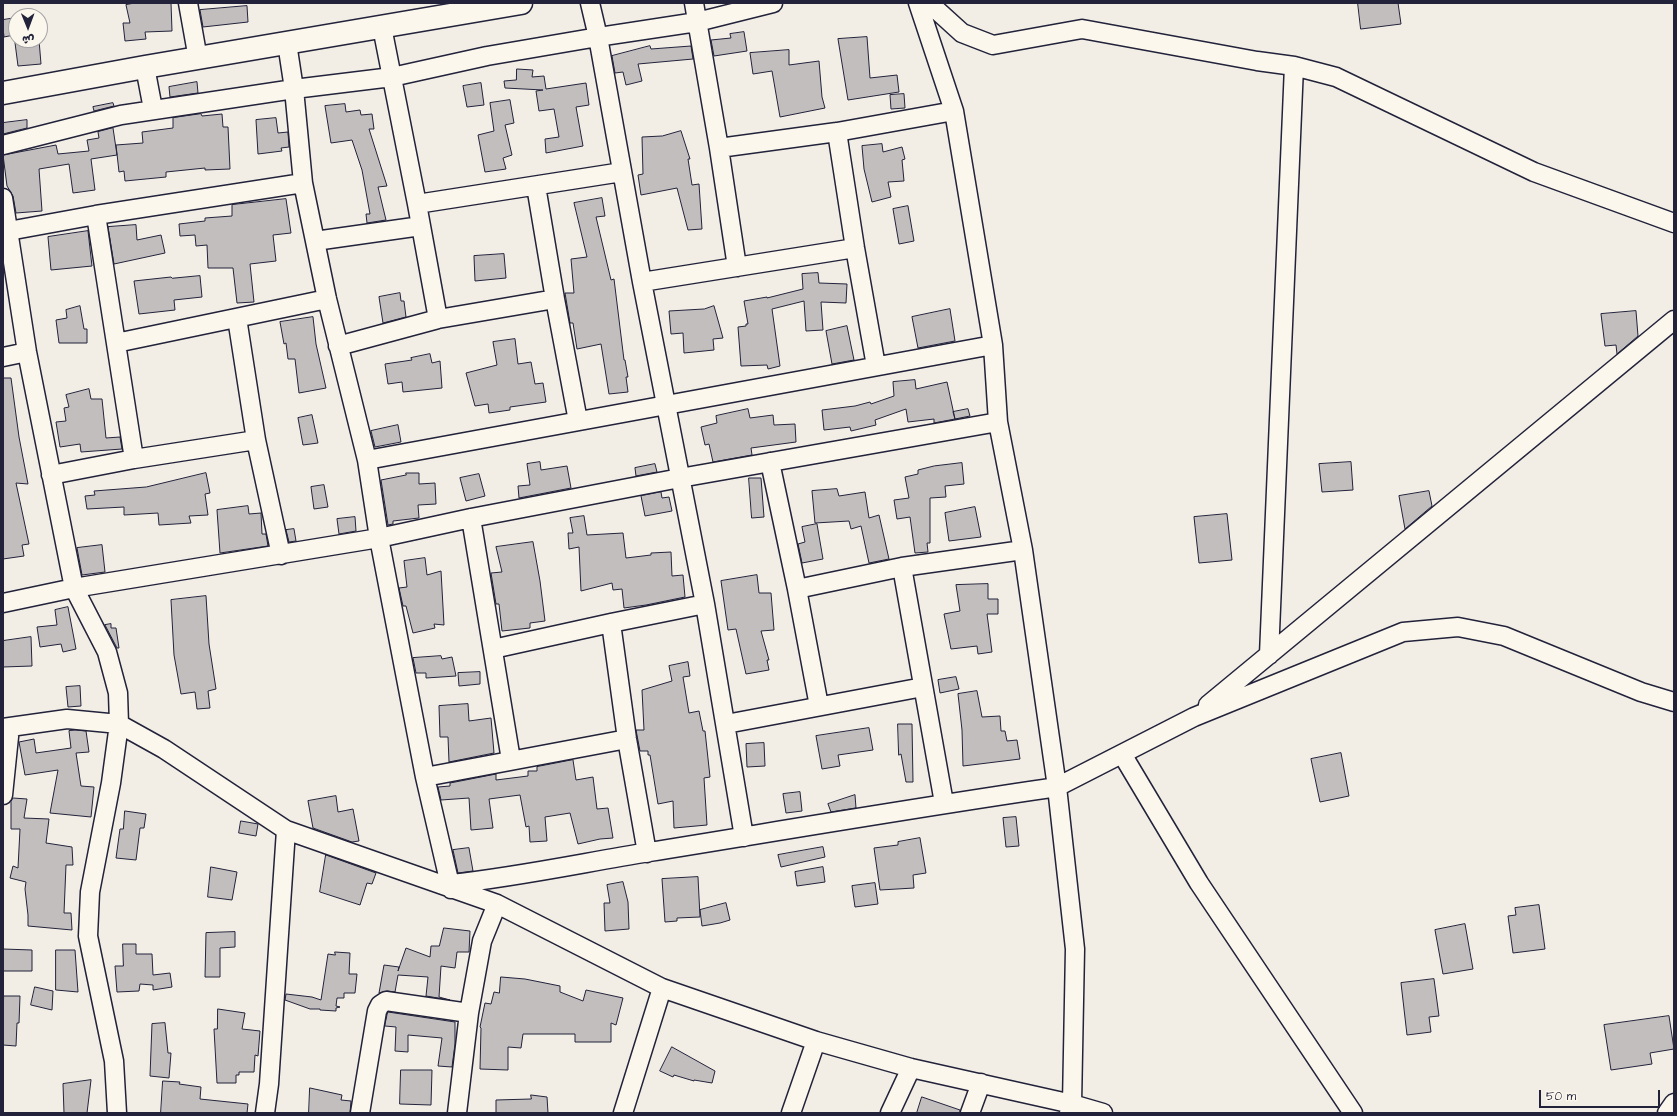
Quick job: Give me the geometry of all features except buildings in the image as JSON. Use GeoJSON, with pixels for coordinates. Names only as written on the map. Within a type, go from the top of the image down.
{"type":"FeatureCollection","features":[{"type":"Feature","properties":{"kind":"street"},"geometry":{"type":"LineString","coordinates":[[188,3],[198,58]]}},
{"type":"Feature","properties":{"kind":"street"},"geometry":{"type":"LineString","coordinates":[[3,93],[145,67],[521,3]]}},
{"type":"Feature","properties":{"kind":"street"},"geometry":{"type":"LineString","coordinates":[[590,3],[598,37],[665,404],[705,604],[744,837]]}},
{"type":"Feature","properties":{"kind":"street"},"geometry":{"type":"LineString","coordinates":[[694,3],[719,148],[736,267]]}},
{"type":"Feature","properties":{"kind":"street"},"geometry":{"type":"LineString","coordinates":[[3,145],[121,115],[153,109],[392,77],[487,56],[697,22],[773,3]]}},
{"type":"Feature","properties":{"kind":"street"},"geometry":{"type":"LineString","coordinates":[[918,3],[954,111],[993,345],[998,422],[1023,550],[1057,787],[1076,949],[1071,1108]]}},
{"type":"Feature","properties":{"kind":"street"},"geometry":{"type":"LineString","coordinates":[[929,3],[962,33],[993,45],[1082,29],[1257,61],[1294,66],[1336,77],[1534,172],[1674,223]]}},
{"type":"Feature","properties":{"kind":"street"},"geometry":{"type":"LineString","coordinates":[[382,27],[438,319]]}},
{"type":"Feature","properties":{"kind":"street"},"geometry":{"type":"LineString","coordinates":[[287,43],[294,89],[303,183],[327,299],[366,460],[379,538],[425,777],[451,887]]}},
{"type":"Feature","properties":{"kind":"street"},"geometry":{"type":"LineString","coordinates":[[1269,655],[1294,66]]}},
{"type":"Feature","properties":{"kind":"street"},"geometry":{"type":"LineString","coordinates":[[145,67],[153,109]]}},
{"type":"Feature","properties":{"kind":"street"},"geometry":{"type":"LineString","coordinates":[[719,148],[837,132],[954,111]]}},
{"type":"Feature","properties":{"kind":"street"},"geometry":{"type":"LineString","coordinates":[[837,132],[854,248],[876,366]]}},
{"type":"Feature","properties":{"kind":"street"},"geometry":{"type":"LineString","coordinates":[[417,204],[622,172]]}},
{"type":"Feature","properties":{"kind":"street"},"geometry":{"type":"LineString","coordinates":[[6,232],[96,215],[303,183]]}},
{"type":"Feature","properties":{"kind":"street"},"geometry":{"type":"LineString","coordinates":[[536,186],[554,300],[578,421]]}},
{"type":"Feature","properties":{"kind":"street"},"geometry":{"type":"LineString","coordinates":[[3,198],[6,232],[51,475],[74,588],[107,652],[118,693],[119,724],[111,783],[90,892],[88,936],[114,1061],[117,1113]]}},
{"type":"Feature","properties":{"kind":"street"},"geometry":{"type":"LineString","coordinates":[[96,215],[134,459]]}},
{"type":"Feature","properties":{"kind":"street"},"geometry":{"type":"LineString","coordinates":[[315,241],[421,226]]}},
{"type":"Feature","properties":{"kind":"street"},"geometry":{"type":"LineString","coordinates":[[642,282],[854,248]]}},
{"type":"Feature","properties":{"kind":"street"},"geometry":{"type":"LineString","coordinates":[[116,343],[327,299]]}},
{"type":"Feature","properties":{"kind":"street"},"geometry":{"type":"LineString","coordinates":[[338,346],[438,319],[554,300]]}},
{"type":"Feature","properties":{"kind":"street"},"geometry":{"type":"LineString","coordinates":[[237,318],[256,440],[281,555]]}},
{"type":"Feature","properties":{"kind":"street"},"geometry":{"type":"LineString","coordinates":[[1194,717],[1674,320]]}},
{"type":"Feature","properties":{"kind":"street"},"geometry":{"type":"LineString","coordinates":[[366,460],[993,345]]}},
{"type":"Feature","properties":{"kind":"street"},"geometry":{"type":"LineString","coordinates":[[3,357],[28,352]]}},
{"type":"Feature","properties":{"kind":"street"},"geometry":{"type":"LineString","coordinates":[[3,603],[74,588],[379,538],[471,518],[680,478],[998,422]]}},
{"type":"Feature","properties":{"kind":"street"},"geometry":{"type":"LineString","coordinates":[[51,475],[134,459],[256,440]]}},
{"type":"Feature","properties":{"kind":"street"},"geometry":{"type":"LineString","coordinates":[[770,462],[797,589],[819,706]]}},
{"type":"Feature","properties":{"kind":"street"},"geometry":{"type":"LineString","coordinates":[[471,518],[511,760]]}},
{"type":"Feature","properties":{"kind":"street"},"geometry":{"type":"LineString","coordinates":[[797,589],[902,567],[1023,550]]}},
{"type":"Feature","properties":{"kind":"street"},"geometry":{"type":"LineString","coordinates":[[902,567],[944,803]]}},
{"type":"Feature","properties":{"kind":"street"},"geometry":{"type":"LineString","coordinates":[[493,649],[705,604]]}},
{"type":"Feature","properties":{"kind":"street"},"geometry":{"type":"LineString","coordinates":[[611,623],[647,853]]}},
{"type":"Feature","properties":{"kind":"street"},"geometry":{"type":"LineString","coordinates":[[451,887],[944,803],[1057,787],[1194,717],[1403,632],[1458,627],[1504,636],[1641,692],[1674,702]]}},
{"type":"Feature","properties":{"kind":"street"},"geometry":{"type":"LineString","coordinates":[[726,724],[923,687]]}},
{"type":"Feature","properties":{"kind":"street"},"geometry":{"type":"LineString","coordinates":[[3,795],[7,728],[67,719],[119,724],[164,750],[286,830],[497,904],[662,988],[816,1041],[911,1068],[981,1083],[1071,1108],[1103,1113]]}},
{"type":"Feature","properties":{"kind":"street"},"geometry":{"type":"LineString","coordinates":[[425,777],[628,739]]}},
{"type":"Feature","properties":{"kind":"street"},"geometry":{"type":"LineString","coordinates":[[1122,754],[1199,882],[1353,1113]]}},
{"type":"Feature","properties":{"kind":"street"},"geometry":{"type":"LineString","coordinates":[[265,1113],[269,1076],[286,830]]}},
{"type":"Feature","properties":{"kind":"street"},"geometry":{"type":"LineString","coordinates":[[458,1113],[469,1013],[482,942],[497,904]]}},
{"type":"Feature","properties":{"kind":"street"},"geometry":{"type":"LineString","coordinates":[[623,1113],[662,988]]}},
{"type":"Feature","properties":{"kind":"street"},"geometry":{"type":"LineString","coordinates":[[360,1113],[377,1011],[380,1005],[386,1001],[469,1013]]}},
{"type":"Feature","properties":{"kind":"street"},"geometry":{"type":"LineString","coordinates":[[791,1113],[816,1041]]}},
{"type":"Feature","properties":{"kind":"street"},"geometry":{"type":"LineString","coordinates":[[890,1113],[911,1068]]}},
{"type":"Feature","properties":{"kind":"street"},"geometry":{"type":"LineString","coordinates":[[970,1113],[981,1083]]}},
{"type":"Feature","properties":{"kind":"street"},"geometry":{"type":"LineString","coordinates":[[1667,1113],[1674,1103]]}}]}
